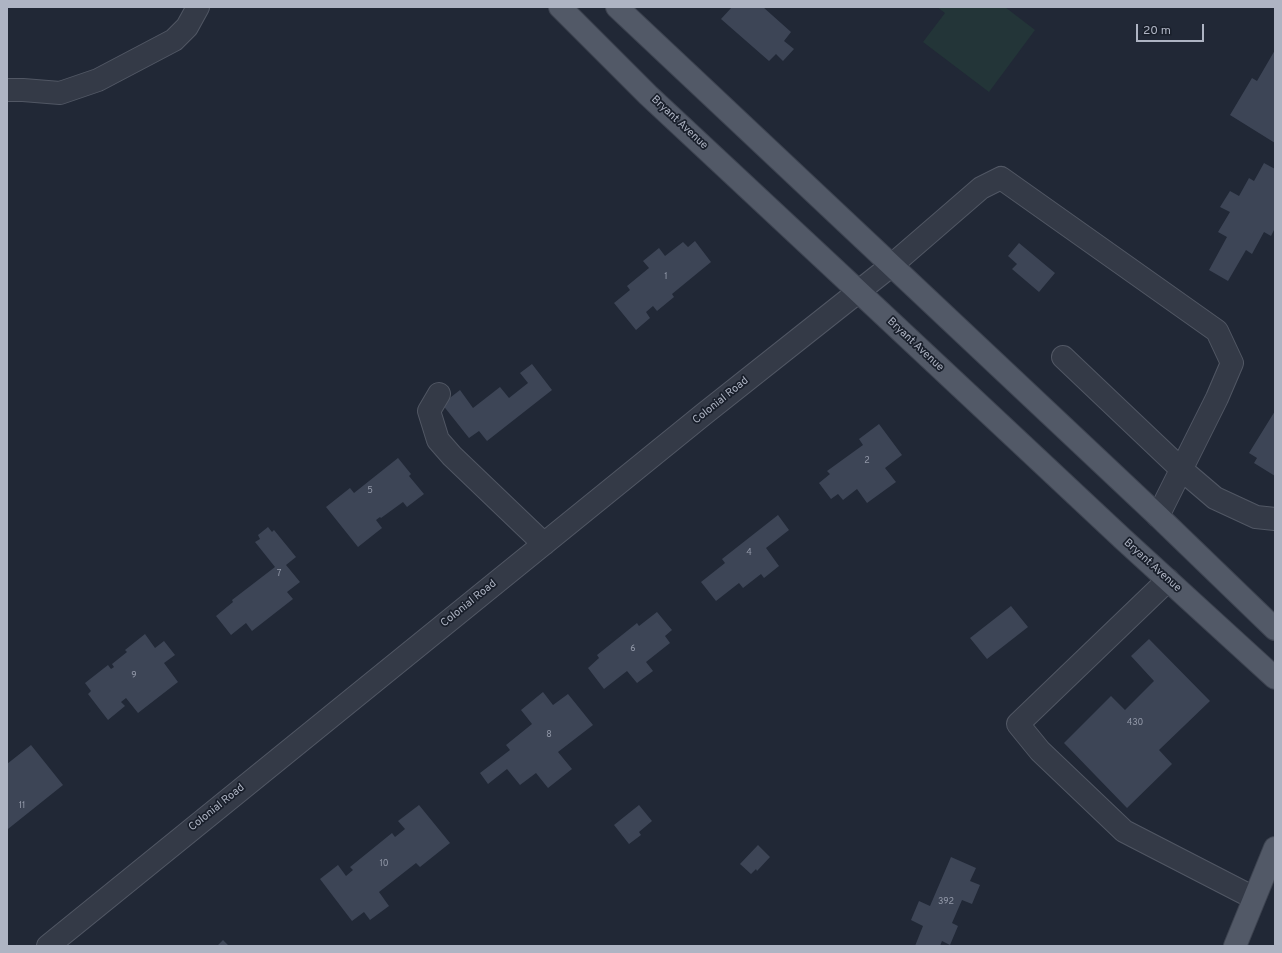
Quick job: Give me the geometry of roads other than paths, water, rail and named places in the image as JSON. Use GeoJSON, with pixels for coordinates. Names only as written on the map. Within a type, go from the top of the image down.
{"type":"FeatureCollection","features":[{"type":"Feature","properties":{"kind":"main road"},"geometry":{"type":"LineString","coordinates":[[617,7],[1275,628]]}},
{"type":"Feature","properties":{"kind":"main road","name":"Bryant Avenue"},"geometry":{"type":"LineString","coordinates":[[564,8],[648,95],[1275,678]]}},
{"type":"Feature","properties":{"kind":"main road"},"geometry":{"type":"LineString","coordinates":[[1235,946],[1275,848]]}},
{"type":"Feature","properties":{"kind":"street"},"geometry":{"type":"LineString","coordinates":[[7,90],[60,93],[98,80],[174,40],[187,27],[198,7]]}},
{"type":"Feature","properties":{"kind":"street","name":"Colonial Road"},"geometry":{"type":"LineString","coordinates":[[48,946],[544,544],[892,265],[982,188],[1001,178],[1218,331],[1232,363],[1217,398],[1181,469]]}},
{"type":"Feature","properties":{"kind":"street"},"geometry":{"type":"LineString","coordinates":[[1063,357],[1181,469],[1215,498],[1256,517],[1275,519]]}},
{"type":"Feature","properties":{"kind":"street"},"geometry":{"type":"LineString","coordinates":[[439,394],[429,411],[438,440],[452,456],[544,544]]}},
{"type":"Feature","properties":{"kind":"street"},"geometry":{"type":"LineString","coordinates":[[1158,516],[1181,469]]}},
{"type":"Feature","properties":{"kind":"street"},"geometry":{"type":"LineString","coordinates":[[1168,580],[1018,724],[1040,751],[1124,831],[1254,898]]}}]}
